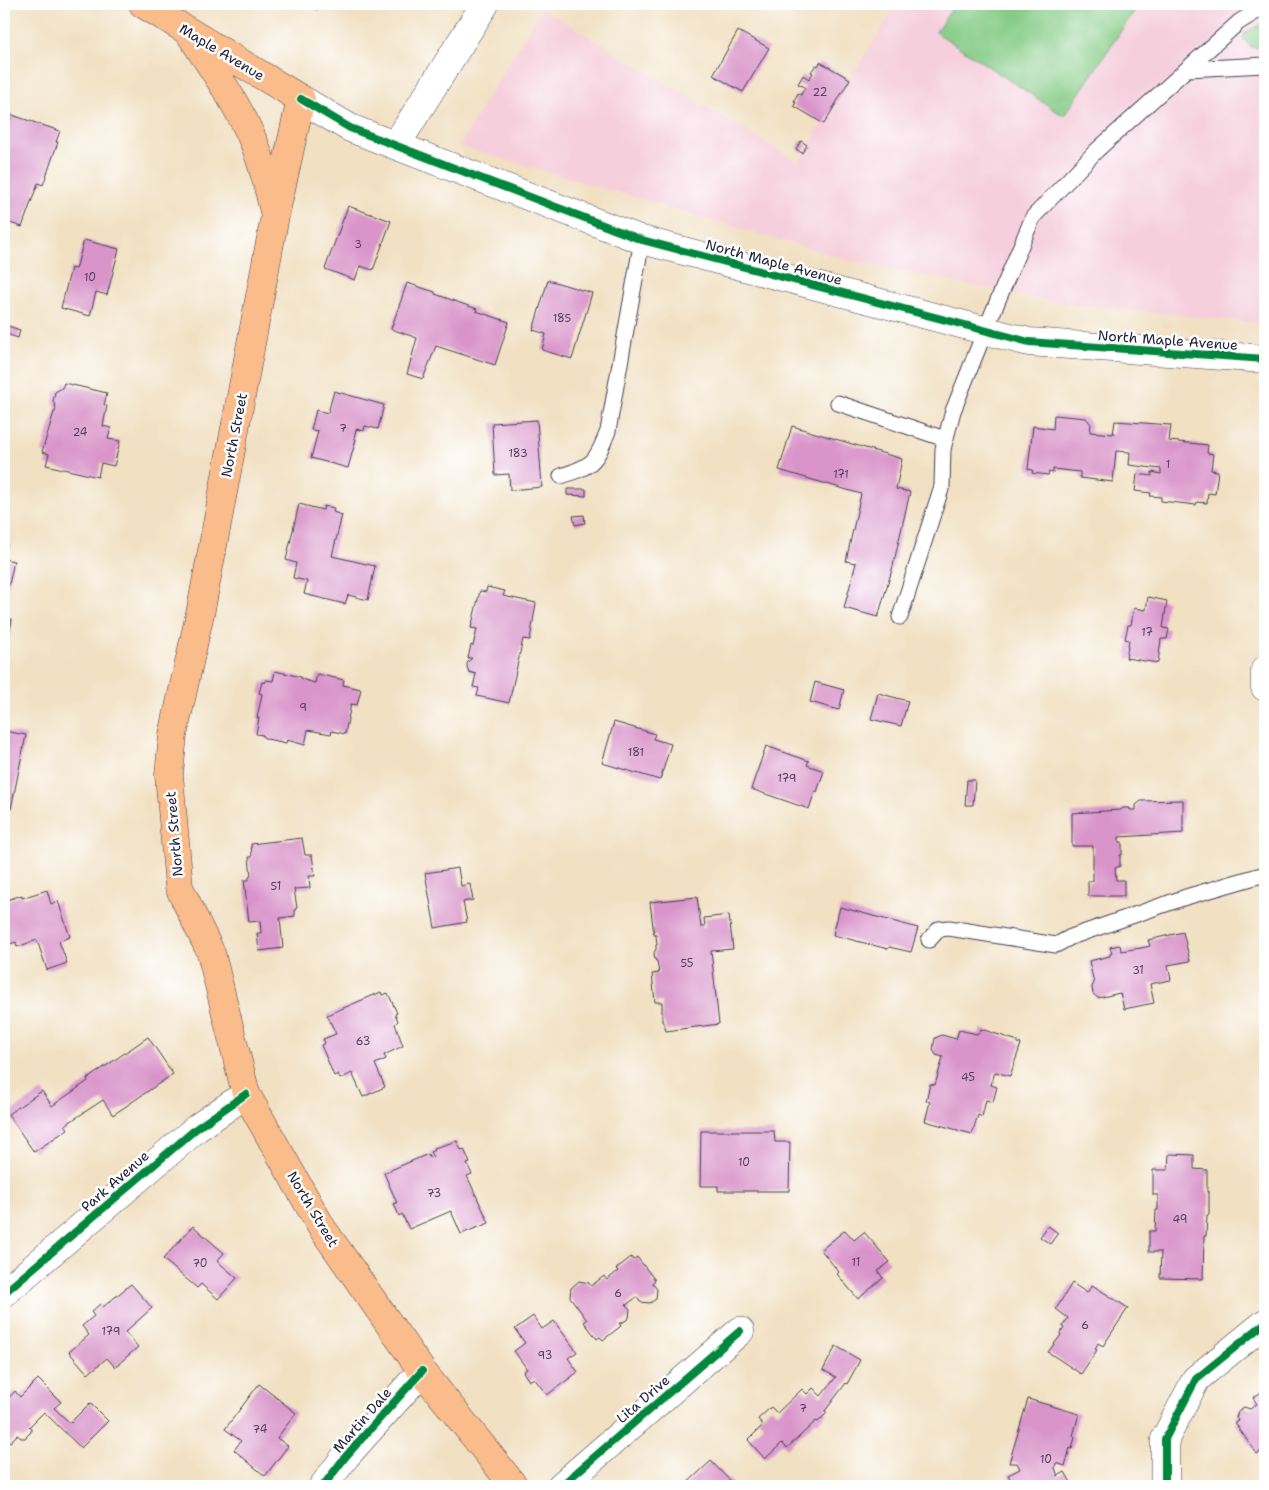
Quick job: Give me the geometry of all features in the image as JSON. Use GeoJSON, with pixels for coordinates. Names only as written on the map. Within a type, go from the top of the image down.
{"type":"FeatureCollection","features":[{"type":"Feature","properties":{"kind":"main road","name":"Maple Avenue"},"geometry":{"type":"LineString","coordinates":[[143,4],[301,99]]}},
{"type":"Feature","properties":{"kind":"main road"},"geometry":{"type":"LineString","coordinates":[[189,32],[228,92],[254,144],[267,183],[275,216]]}},
{"type":"Feature","properties":{"kind":"main road","name":"North Street"},"geometry":{"type":"LineString","coordinates":[[301,99],[275,216],[201,608],[173,735],[169,775],[179,887],[211,953],[246,1094],[322,1228],[422,1371],[514,1486]]}},
{"type":"Feature","properties":{"kind":"street"},"geometry":{"type":"LineString","coordinates":[[396,146],[485,4]]}},
{"type":"Feature","properties":{"kind":"street","name":"North Maple Avenue"},"geometry":{"type":"LineString","coordinates":[[301,99],[350,128],[642,240],[1029,342],[1265,359]]}},
{"type":"Feature","properties":{"kind":"street"},"geometry":{"type":"LineString","coordinates":[[1265,670],[1265,687]]}},
{"type":"Feature","properties":{"kind":"street","name":"Park Avenue"},"geometry":{"type":"LineString","coordinates":[[4,1293],[197,1128],[246,1094]]}},
{"type":"Feature","properties":{"kind":"street"},"geometry":{"type":"LineString","coordinates":[[1165,1486],[1165,1439],[1196,1379],[1265,1323]]}},
{"type":"Feature","properties":{"kind":"street","name":"Lita Drive"},"geometry":{"type":"LineString","coordinates":[[561,1486],[740,1331]]}},
{"type":"Feature","properties":{"kind":"street","name":"Martin Dale"},"geometry":{"type":"LineString","coordinates":[[323,1486],[346,1456],[422,1371]]}},
{"type":"Feature","properties":{"kind":"lane"},"geometry":{"type":"LineString","coordinates":[[900,617],[942,486],[943,449],[953,411],[1033,217],[1096,151],[1239,22],[1265,6]]}},
{"type":"Feature","properties":{"kind":"lane"},"geometry":{"type":"LineString","coordinates":[[1188,69],[1265,65]]}},
{"type":"Feature","properties":{"kind":"lane"},"geometry":{"type":"LineString","coordinates":[[561,476],[583,469],[597,456],[608,431],[642,240]]}},
{"type":"Feature","properties":{"kind":"lane"},"geometry":{"type":"LineString","coordinates":[[838,402],[945,439]]}},
{"type":"Feature","properties":{"kind":"lane"},"geometry":{"type":"LineString","coordinates":[[929,940],[939,929],[949,928],[1056,945],[1072,937],[1186,897],[1265,874]]}},
{"type":"Feature","properties":{"kind":"shaded area"},"geometry":{"type":"Polygon","coordinates":[[[897,4],[1265,4],[1265,324],[1059,303],[855,262],[459,146],[542,8],[798,162],[897,4]]]}},
{"type":"Feature","properties":{"kind":"green space"},"geometry":{"type":"Polygon","coordinates":[[[955,4],[1139,4],[1064,116],[936,32],[955,4]]]}},
{"type":"Feature","properties":{"kind":"green space"},"geometry":{"type":"Polygon","coordinates":[[[1265,22],[1265,48],[1251,47],[1243,38],[1245,33],[1265,22]]]}},
{"type":"Feature","properties":{"kind":"building"},"geometry":{"type":"Polygon","coordinates":[[[308,4],[322,4],[317,10],[308,4]]]}},
{"type":"Feature","properties":{"kind":"building"},"geometry":{"type":"Polygon","coordinates":[[[738,31],[769,48],[743,92],[713,75],[738,31]]]}},
{"type":"Feature","properties":{"kind":"building"},"geometry":{"type":"Polygon","coordinates":[[[820,62],[850,79],[824,124],[794,106],[798,93],[801,95],[805,87],[798,84],[803,75],[809,79],[813,73],[811,72],[820,62]]]}},
{"type":"Feature","properties":{"kind":"building"},"geometry":{"type":"Polygon","coordinates":[[[12,115],[60,131],[43,185],[38,183],[22,227],[4,221],[4,187],[9,174],[4,173],[4,160],[7,149],[4,148],[4,139],[12,115]]]}},
{"type":"Feature","properties":{"kind":"building"},"geometry":{"type":"Polygon","coordinates":[[[801,141],[807,145],[802,153],[796,149],[801,141]]]}},
{"type":"Feature","properties":{"kind":"building"},"geometry":{"type":"Polygon","coordinates":[[[348,206],[391,221],[373,270],[360,266],[355,280],[325,269],[348,206]]]}},
{"type":"Feature","properties":{"kind":"building"},"geometry":{"type":"Polygon","coordinates":[[[84,240],[119,249],[107,295],[96,292],[90,316],[61,308],[71,268],[76,269],[84,240]]]}},
{"type":"Feature","properties":{"kind":"building"},"geometry":{"type":"Polygon","coordinates":[[[548,280],[592,293],[572,359],[542,350],[546,334],[533,330],[548,280]]]}},
{"type":"Feature","properties":{"kind":"building"},"geometry":{"type":"Polygon","coordinates":[[[407,283],[435,292],[435,294],[477,309],[476,311],[509,322],[495,365],[436,346],[423,379],[407,374],[417,338],[391,329],[407,283]]]}},
{"type":"Feature","properties":{"kind":"building"},"geometry":{"type":"Polygon","coordinates":[[[8,326],[20,330],[18,338],[6,334],[8,326]]]}},
{"type":"Feature","properties":{"kind":"building"},"geometry":{"type":"Polygon","coordinates":[[[64,383],[107,393],[104,405],[107,406],[103,426],[111,428],[108,439],[120,441],[114,466],[101,463],[98,477],[46,465],[49,454],[42,452],[56,408],[53,401],[55,392],[62,388],[64,383]]]}},
{"type":"Feature","properties":{"kind":"building"},"geometry":{"type":"Polygon","coordinates":[[[334,391],[384,405],[378,429],[365,426],[364,431],[356,429],[354,439],[356,439],[348,468],[311,458],[318,431],[311,430],[316,410],[328,413],[334,391]]]}},
{"type":"Feature","properties":{"kind":"building"},"geometry":{"type":"Polygon","coordinates":[[[1054,415],[1086,418],[1091,424],[1090,432],[1113,434],[1115,421],[1171,425],[1169,441],[1208,445],[1207,453],[1213,454],[1211,470],[1218,471],[1215,494],[1208,493],[1207,503],[1197,502],[1196,505],[1161,501],[1161,497],[1150,496],[1151,493],[1135,491],[1137,474],[1152,476],[1152,472],[1161,474],[1161,469],[1129,465],[1130,452],[1116,451],[1113,482],[1080,478],[1080,472],[1053,469],[1053,473],[1049,472],[1048,475],[1032,473],[1033,470],[1028,469],[1033,426],[1053,429],[1054,415]]]}},
{"type":"Feature","properties":{"kind":"building"},"geometry":{"type":"Polygon","coordinates":[[[537,420],[542,487],[510,490],[509,474],[495,475],[492,423],[537,420]]]}},
{"type":"Feature","properties":{"kind":"building"},"geometry":{"type":"Polygon","coordinates":[[[792,426],[902,459],[896,489],[910,492],[893,566],[878,617],[844,608],[856,563],[846,561],[861,494],[779,470],[792,426]]]}},
{"type":"Feature","properties":{"kind":"building"},"geometry":{"type":"Polygon","coordinates":[[[567,489],[586,489],[586,496],[567,495],[567,489]]]}},
{"type":"Feature","properties":{"kind":"building"},"geometry":{"type":"Polygon","coordinates":[[[299,504],[323,510],[324,506],[334,508],[333,512],[342,515],[332,556],[375,566],[368,600],[348,595],[345,604],[304,594],[307,581],[293,578],[296,563],[286,560],[299,504]]]}},
{"type":"Feature","properties":{"kind":"building"},"geometry":{"type":"Polygon","coordinates":[[[584,515],[585,523],[575,525],[573,516],[584,515]]]}},
{"type":"Feature","properties":{"kind":"building"},"geometry":{"type":"Polygon","coordinates":[[[4,534],[9,535],[5,557],[4,557],[4,534]]]}},
{"type":"Feature","properties":{"kind":"building"},"geometry":{"type":"Polygon","coordinates":[[[4,559],[14,561],[9,585],[4,585],[4,559]]]}},
{"type":"Feature","properties":{"kind":"building"},"geometry":{"type":"Polygon","coordinates":[[[487,587],[505,591],[503,596],[536,603],[530,640],[523,639],[509,703],[477,696],[479,688],[473,687],[476,674],[469,672],[467,667],[467,663],[472,658],[468,658],[477,629],[471,628],[480,591],[486,592],[487,587]]]}},
{"type":"Feature","properties":{"kind":"building"},"geometry":{"type":"Polygon","coordinates":[[[1148,597],[1167,601],[1163,628],[1169,629],[1167,639],[1161,639],[1158,663],[1126,658],[1129,640],[1125,639],[1128,625],[1131,625],[1134,608],[1146,610],[1148,597]]]}},
{"type":"Feature","properties":{"kind":"building"},"geometry":{"type":"Polygon","coordinates":[[[4,618],[12,619],[9,637],[4,636],[4,618]]]}},
{"type":"Feature","properties":{"kind":"building"},"geometry":{"type":"Polygon","coordinates":[[[275,671],[301,677],[301,679],[315,683],[317,674],[344,680],[343,685],[361,689],[357,705],[351,704],[345,734],[332,731],[331,734],[308,730],[305,745],[287,740],[286,743],[267,739],[263,735],[256,734],[262,694],[259,693],[262,682],[265,683],[266,680],[273,681],[275,671]]]}},
{"type":"Feature","properties":{"kind":"building"},"geometry":{"type":"Polygon","coordinates":[[[815,682],[844,690],[839,710],[810,702],[815,682]]]}},
{"type":"Feature","properties":{"kind":"building"},"geometry":{"type":"Polygon","coordinates":[[[878,693],[908,701],[901,726],[871,719],[878,693]]]}},
{"type":"Feature","properties":{"kind":"building"},"geometry":{"type":"Polygon","coordinates":[[[614,722],[655,734],[653,739],[671,744],[660,780],[602,763],[614,722]]]}},
{"type":"Feature","properties":{"kind":"building"},"geometry":{"type":"Polygon","coordinates":[[[4,731],[26,735],[11,809],[4,807],[4,731]]]}},
{"type":"Feature","properties":{"kind":"building"},"geometry":{"type":"Polygon","coordinates":[[[766,746],[809,761],[807,765],[824,771],[809,809],[751,789],[766,746]]]}},
{"type":"Feature","properties":{"kind":"building"},"geometry":{"type":"Polygon","coordinates":[[[967,780],[975,780],[973,805],[965,805],[967,780]]]}},
{"type":"Feature","properties":{"kind":"building"},"geometry":{"type":"Polygon","coordinates":[[[1183,800],[1183,833],[1119,837],[1119,842],[1122,842],[1122,855],[1120,855],[1120,866],[1115,868],[1116,880],[1124,880],[1124,896],[1088,896],[1088,881],[1093,881],[1093,846],[1072,846],[1072,813],[1121,810],[1123,808],[1136,810],[1136,805],[1141,801],[1183,800]]]}},
{"type":"Feature","properties":{"kind":"building"},"geometry":{"type":"Polygon","coordinates":[[[302,838],[305,855],[312,855],[315,876],[309,876],[310,888],[294,889],[297,908],[295,909],[295,916],[280,918],[283,948],[259,951],[257,933],[261,933],[260,921],[249,922],[244,880],[249,880],[251,876],[249,857],[252,857],[251,844],[302,838]]]}},
{"type":"Feature","properties":{"kind":"building"},"geometry":{"type":"Polygon","coordinates":[[[458,868],[461,886],[470,884],[473,900],[463,902],[467,922],[435,928],[425,873],[458,868]]]}},
{"type":"Feature","properties":{"kind":"building"},"geometry":{"type":"Polygon","coordinates":[[[47,890],[51,904],[58,901],[70,937],[59,941],[67,963],[47,970],[37,940],[17,947],[16,942],[4,946],[4,901],[22,895],[22,898],[47,890]]]}},
{"type":"Feature","properties":{"kind":"building"},"geometry":{"type":"Polygon","coordinates":[[[697,897],[701,927],[705,927],[704,918],[729,915],[733,949],[711,951],[719,1024],[666,1031],[664,1022],[662,1022],[662,1002],[655,1002],[652,974],[659,973],[654,953],[657,945],[650,902],[697,897]]]}},
{"type":"Feature","properties":{"kind":"building"},"geometry":{"type":"Polygon","coordinates":[[[840,907],[918,928],[911,952],[889,947],[888,949],[833,935],[840,907]]]}},
{"type":"Feature","properties":{"kind":"building"},"geometry":{"type":"Polygon","coordinates":[[[1183,932],[1190,961],[1168,965],[1171,980],[1150,984],[1154,1003],[1124,1009],[1120,993],[1098,998],[1093,994],[1092,987],[1094,983],[1089,961],[1110,956],[1112,953],[1110,947],[1120,945],[1121,951],[1141,948],[1150,946],[1148,940],[1183,932]]]}},
{"type":"Feature","properties":{"kind":"building"},"geometry":{"type":"Polygon","coordinates":[[[381,992],[382,995],[388,993],[397,1013],[395,1014],[398,1021],[395,1024],[403,1046],[384,1055],[386,1059],[375,1064],[385,1087],[363,1097],[352,1073],[340,1079],[338,1074],[334,1076],[321,1045],[325,1043],[323,1039],[336,1034],[327,1015],[381,992]]]}},
{"type":"Feature","properties":{"kind":"building"},"geometry":{"type":"Polygon","coordinates":[[[981,1029],[1018,1041],[1017,1043],[1021,1044],[1010,1076],[995,1072],[991,1085],[997,1087],[993,1102],[986,1100],[982,1117],[978,1115],[972,1134],[925,1121],[930,1102],[926,1101],[930,1084],[935,1085],[943,1057],[936,1055],[933,1050],[935,1038],[942,1035],[956,1039],[959,1030],[977,1034],[980,1033],[981,1029]]]}},
{"type":"Feature","properties":{"kind":"building"},"geometry":{"type":"Polygon","coordinates":[[[148,1037],[173,1074],[113,1115],[103,1100],[65,1125],[68,1129],[34,1152],[8,1114],[42,1091],[52,1106],[148,1037]]]}},
{"type":"Feature","properties":{"kind":"building"},"geometry":{"type":"Polygon","coordinates":[[[701,1131],[774,1131],[775,1142],[790,1142],[789,1191],[718,1191],[718,1186],[700,1186],[701,1131]]]}},
{"type":"Feature","properties":{"kind":"building"},"geometry":{"type":"Polygon","coordinates":[[[457,1141],[461,1150],[464,1149],[470,1163],[467,1164],[472,1174],[467,1176],[489,1223],[461,1234],[451,1211],[409,1229],[402,1214],[399,1216],[394,1204],[397,1203],[384,1173],[428,1154],[430,1158],[433,1157],[430,1152],[435,1150],[434,1148],[457,1141]]]}},
{"type":"Feature","properties":{"kind":"building"},"geometry":{"type":"Polygon","coordinates":[[[1169,1154],[1194,1155],[1194,1169],[1207,1170],[1209,1215],[1207,1215],[1206,1236],[1204,1236],[1203,1279],[1160,1278],[1161,1252],[1149,1252],[1149,1231],[1155,1231],[1156,1210],[1158,1210],[1158,1195],[1153,1195],[1153,1170],[1168,1170],[1169,1154]]]}},
{"type":"Feature","properties":{"kind":"building"},"geometry":{"type":"Polygon","coordinates":[[[193,1226],[224,1253],[217,1261],[237,1278],[218,1299],[201,1284],[197,1288],[163,1259],[193,1226]]]}},
{"type":"Feature","properties":{"kind":"building"},"geometry":{"type":"Polygon","coordinates":[[[1048,1226],[1058,1233],[1050,1244],[1040,1237],[1048,1226]]]}},
{"type":"Feature","properties":{"kind":"building"},"geometry":{"type":"Polygon","coordinates":[[[845,1230],[854,1240],[864,1232],[890,1262],[878,1271],[883,1278],[858,1299],[837,1274],[839,1272],[821,1250],[845,1230]]]}},
{"type":"Feature","properties":{"kind":"building"},"geometry":{"type":"Polygon","coordinates":[[[631,1257],[633,1260],[637,1257],[655,1280],[652,1283],[657,1289],[656,1299],[650,1303],[640,1302],[637,1297],[626,1305],[630,1309],[629,1318],[619,1323],[621,1326],[603,1340],[600,1337],[597,1339],[584,1322],[587,1320],[570,1297],[571,1288],[579,1281],[589,1283],[591,1286],[604,1276],[607,1280],[618,1271],[616,1269],[631,1257]]]}},
{"type":"Feature","properties":{"kind":"building"},"geometry":{"type":"Polygon","coordinates":[[[1072,1283],[1087,1293],[1092,1285],[1128,1308],[1103,1346],[1098,1343],[1095,1349],[1097,1350],[1081,1374],[1048,1352],[1061,1335],[1064,1328],[1062,1327],[1068,1318],[1056,1309],[1072,1283]]]}},
{"type":"Feature","properties":{"kind":"building"},"geometry":{"type":"Polygon","coordinates":[[[131,1284],[152,1308],[125,1332],[138,1347],[115,1367],[107,1358],[88,1374],[69,1352],[89,1335],[82,1326],[94,1316],[91,1312],[100,1304],[103,1307],[131,1284]]]}},
{"type":"Feature","properties":{"kind":"building"},"geometry":{"type":"Polygon","coordinates":[[[533,1316],[542,1329],[554,1321],[577,1352],[568,1358],[578,1372],[547,1395],[534,1378],[529,1381],[523,1372],[527,1369],[514,1351],[525,1343],[515,1329],[533,1316]]]}},
{"type":"Feature","properties":{"kind":"building"},"geometry":{"type":"Polygon","coordinates":[[[836,1346],[860,1360],[847,1384],[825,1411],[827,1413],[818,1422],[816,1421],[787,1448],[782,1443],[765,1459],[748,1440],[763,1425],[758,1419],[771,1407],[777,1413],[802,1389],[807,1394],[813,1388],[821,1396],[836,1377],[823,1370],[836,1346]]]}},
{"type":"Feature","properties":{"kind":"building"},"geometry":{"type":"Polygon","coordinates":[[[38,1379],[61,1402],[54,1408],[70,1423],[90,1403],[108,1421],[81,1448],[44,1412],[29,1427],[31,1432],[25,1438],[17,1435],[6,1446],[4,1444],[4,1403],[15,1391],[20,1397],[38,1379]]]}},
{"type":"Feature","properties":{"kind":"building"},"geometry":{"type":"Polygon","coordinates":[[[259,1384],[296,1413],[277,1438],[288,1446],[265,1476],[234,1450],[241,1441],[225,1429],[259,1384]]]}},
{"type":"Feature","properties":{"kind":"building"},"geometry":{"type":"Polygon","coordinates":[[[1265,1389],[1265,1459],[1260,1452],[1257,1454],[1235,1423],[1239,1421],[1236,1418],[1238,1411],[1244,1407],[1250,1409],[1257,1404],[1253,1398],[1265,1389]]]}},
{"type":"Feature","properties":{"kind":"building"},"geometry":{"type":"Polygon","coordinates":[[[1028,1399],[1079,1414],[1073,1436],[1075,1437],[1072,1449],[1070,1448],[1065,1466],[1056,1463],[1055,1468],[1058,1476],[1065,1472],[1073,1486],[1014,1486],[1008,1475],[1020,1469],[1017,1463],[1009,1463],[1028,1399]]]}},
{"type":"Feature","properties":{"kind":"building"},"geometry":{"type":"Polygon","coordinates":[[[711,1461],[735,1486],[684,1486],[711,1461]]]}},
{"type":"Feature","properties":{"kind":"cycle path"},"geometry":{"type":"LineString","coordinates":[[301,99],[350,128],[642,240],[1029,342],[1265,359]]}},
{"type":"Feature","properties":{"kind":"cycle path"},"geometry":{"type":"LineString","coordinates":[[4,1293],[197,1128],[246,1094]]}},
{"type":"Feature","properties":{"kind":"cycle path"},"geometry":{"type":"LineString","coordinates":[[1165,1486],[1165,1439],[1196,1379],[1265,1323]]}},
{"type":"Feature","properties":{"kind":"cycle path"},"geometry":{"type":"LineString","coordinates":[[561,1486],[740,1331]]}},
{"type":"Feature","properties":{"kind":"cycle path"},"geometry":{"type":"LineString","coordinates":[[323,1486],[346,1456],[422,1371]]}}]}
